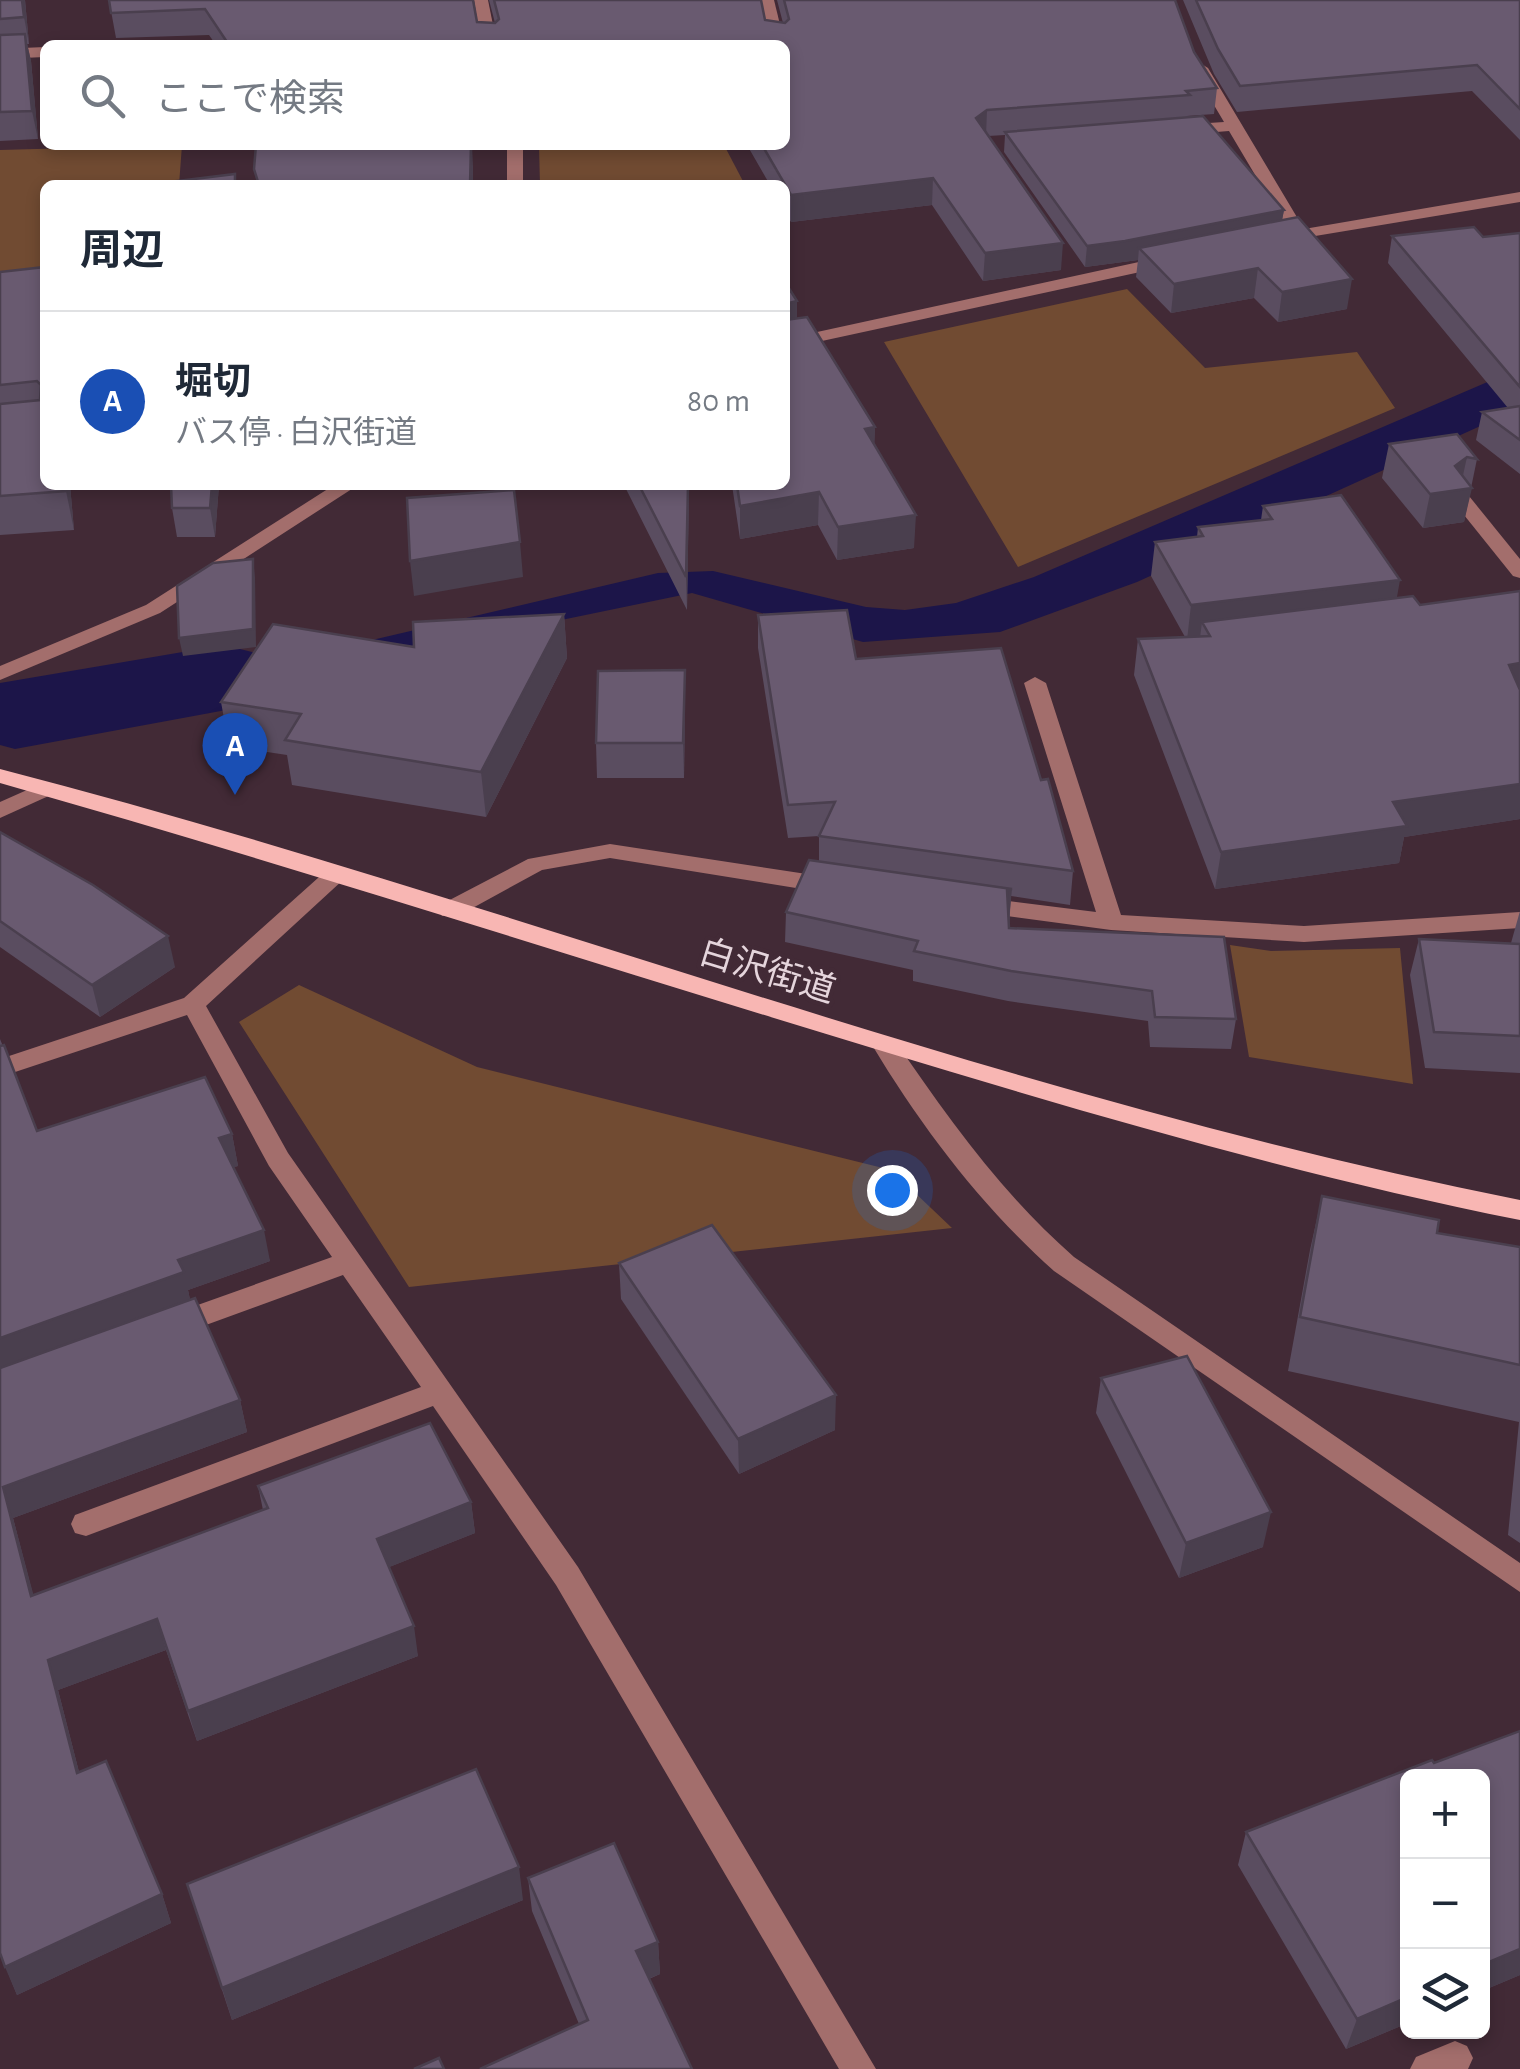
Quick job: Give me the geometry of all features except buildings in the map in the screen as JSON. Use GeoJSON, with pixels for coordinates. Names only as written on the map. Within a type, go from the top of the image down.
{"type":"FeatureCollection","features":[{"type":"Feature","properties":{"kind":"main road","name":"白沢街道"},"geometry":{"type":"LineString","coordinates":[[0,776],[336,874],[885,1046],[1282,1156],[1520,1210]]}},
{"type":"Feature","properties":{"kind":"street"},"geometry":{"type":"LineString","coordinates":[[481,0],[488,40]]}},
{"type":"Feature","properties":{"kind":"street"},"geometry":{"type":"LineString","coordinates":[[766,0],[776,40]]}},
{"type":"Feature","properties":{"kind":"street"},"geometry":{"type":"LineString","coordinates":[[1192,46],[1203,76],[1299,236]]}},
{"type":"Feature","properties":{"kind":"street"},"geometry":{"type":"LineString","coordinates":[[0,54],[40,52]]}},
{"type":"Feature","properties":{"kind":"street"},"geometry":{"type":"LineString","coordinates":[[1157,132],[1233,126]]}},
{"type":"Feature","properties":{"kind":"street"},"geometry":{"type":"LineString","coordinates":[[514,150],[515,180]]}},
{"type":"Feature","properties":{"kind":"street"},"geometry":{"type":"LineString","coordinates":[[1267,241],[1520,198]]}},
{"type":"Feature","properties":{"kind":"street"},"geometry":{"type":"LineString","coordinates":[[790,343],[1075,273],[1185,258]]}},
{"type":"Feature","properties":{"kind":"street"},"geometry":{"type":"LineString","coordinates":[[0,674],[153,609],[340,490]]}},
{"type":"Feature","properties":{"kind":"street"},"geometry":{"type":"LineString","coordinates":[[1462,500],[1520,572]]}},
{"type":"Feature","properties":{"kind":"street"},"geometry":{"type":"LineString","coordinates":[[1035,683],[1111,922]]}},
{"type":"Feature","properties":{"kind":"street"},"geometry":{"type":"LineString","coordinates":[[0,811],[45,789]]}},
{"type":"Feature","properties":{"kind":"street"},"geometry":{"type":"LineString","coordinates":[[450,910],[536,864],[610,851],[858,889]]}},
{"type":"Feature","properties":{"kind":"street"},"geometry":{"type":"LineString","coordinates":[[0,1068],[193,1004],[336,874]]}},
{"type":"Feature","properties":{"kind":"street"},"geometry":{"type":"LineString","coordinates":[[952,902],[1111,922],[1304,934],[1520,920]]}},
{"type":"Feature","properties":{"kind":"street"},"geometry":{"type":"LineString","coordinates":[[193,1004],[278,1159],[568,1576],[858,2069]]}},
{"type":"Feature","properties":{"kind":"street"},"geometry":{"type":"LineString","coordinates":[[885,1046],[985,1189],[1036,1241],[1520,1579]]}},
{"type":"Feature","properties":{"kind":"street"},"geometry":{"type":"LineString","coordinates":[[147,1335],[349,1262]]}},
{"type":"Feature","properties":{"kind":"street"},"geometry":{"type":"LineString","coordinates":[[86,1524],[438,1392]]}},
{"type":"Feature","properties":{"kind":"shaded area"},"geometry":{"type":"Polygon","coordinates":[[[0,150],[182,150],[179,180],[40,180],[40,297],[0,301],[0,150]]]}},
{"type":"Feature","properties":{"kind":"shaded area"},"geometry":{"type":"Polygon","coordinates":[[[539,150],[727,150],[742,180],[540,180],[539,150]]]}},
{"type":"Feature","properties":{"kind":"shaded area"},"geometry":{"type":"Polygon","coordinates":[[[1127,289],[1205,368],[1357,352],[1395,408],[1018,567],[884,342],[1127,289]]]}},
{"type":"Feature","properties":{"kind":"shaded area"},"geometry":{"type":"Polygon","coordinates":[[[1520,368],[1520,408],[1137,582],[1000,632],[863,642],[692,593],[69,722],[18,692],[355,644],[658,573],[713,571],[866,607],[905,610],[956,603],[1034,577],[1520,368]]]}},
{"type":"Feature","properties":{"kind":"shaded area"},"geometry":{"type":"Polygon","coordinates":[[[1230,945],[1271,951],[1400,948],[1413,1084],[1249,1057],[1230,945]]]}},
{"type":"Feature","properties":{"kind":"shaded area"},"geometry":{"type":"Polygon","coordinates":[[[299,985],[477,1067],[891,1170],[952,1228],[409,1287],[239,1022],[299,985]]]}},
{"type":"Feature","properties":{"kind":"waterway"},"geometry":{"type":"LineString","coordinates":[[15,714],[224,679]]}},
{"type":"Feature","properties":{"kind":"place","name":"堀切"},"geometry":{"type":"Point","coordinates":[235,795]}}]}
